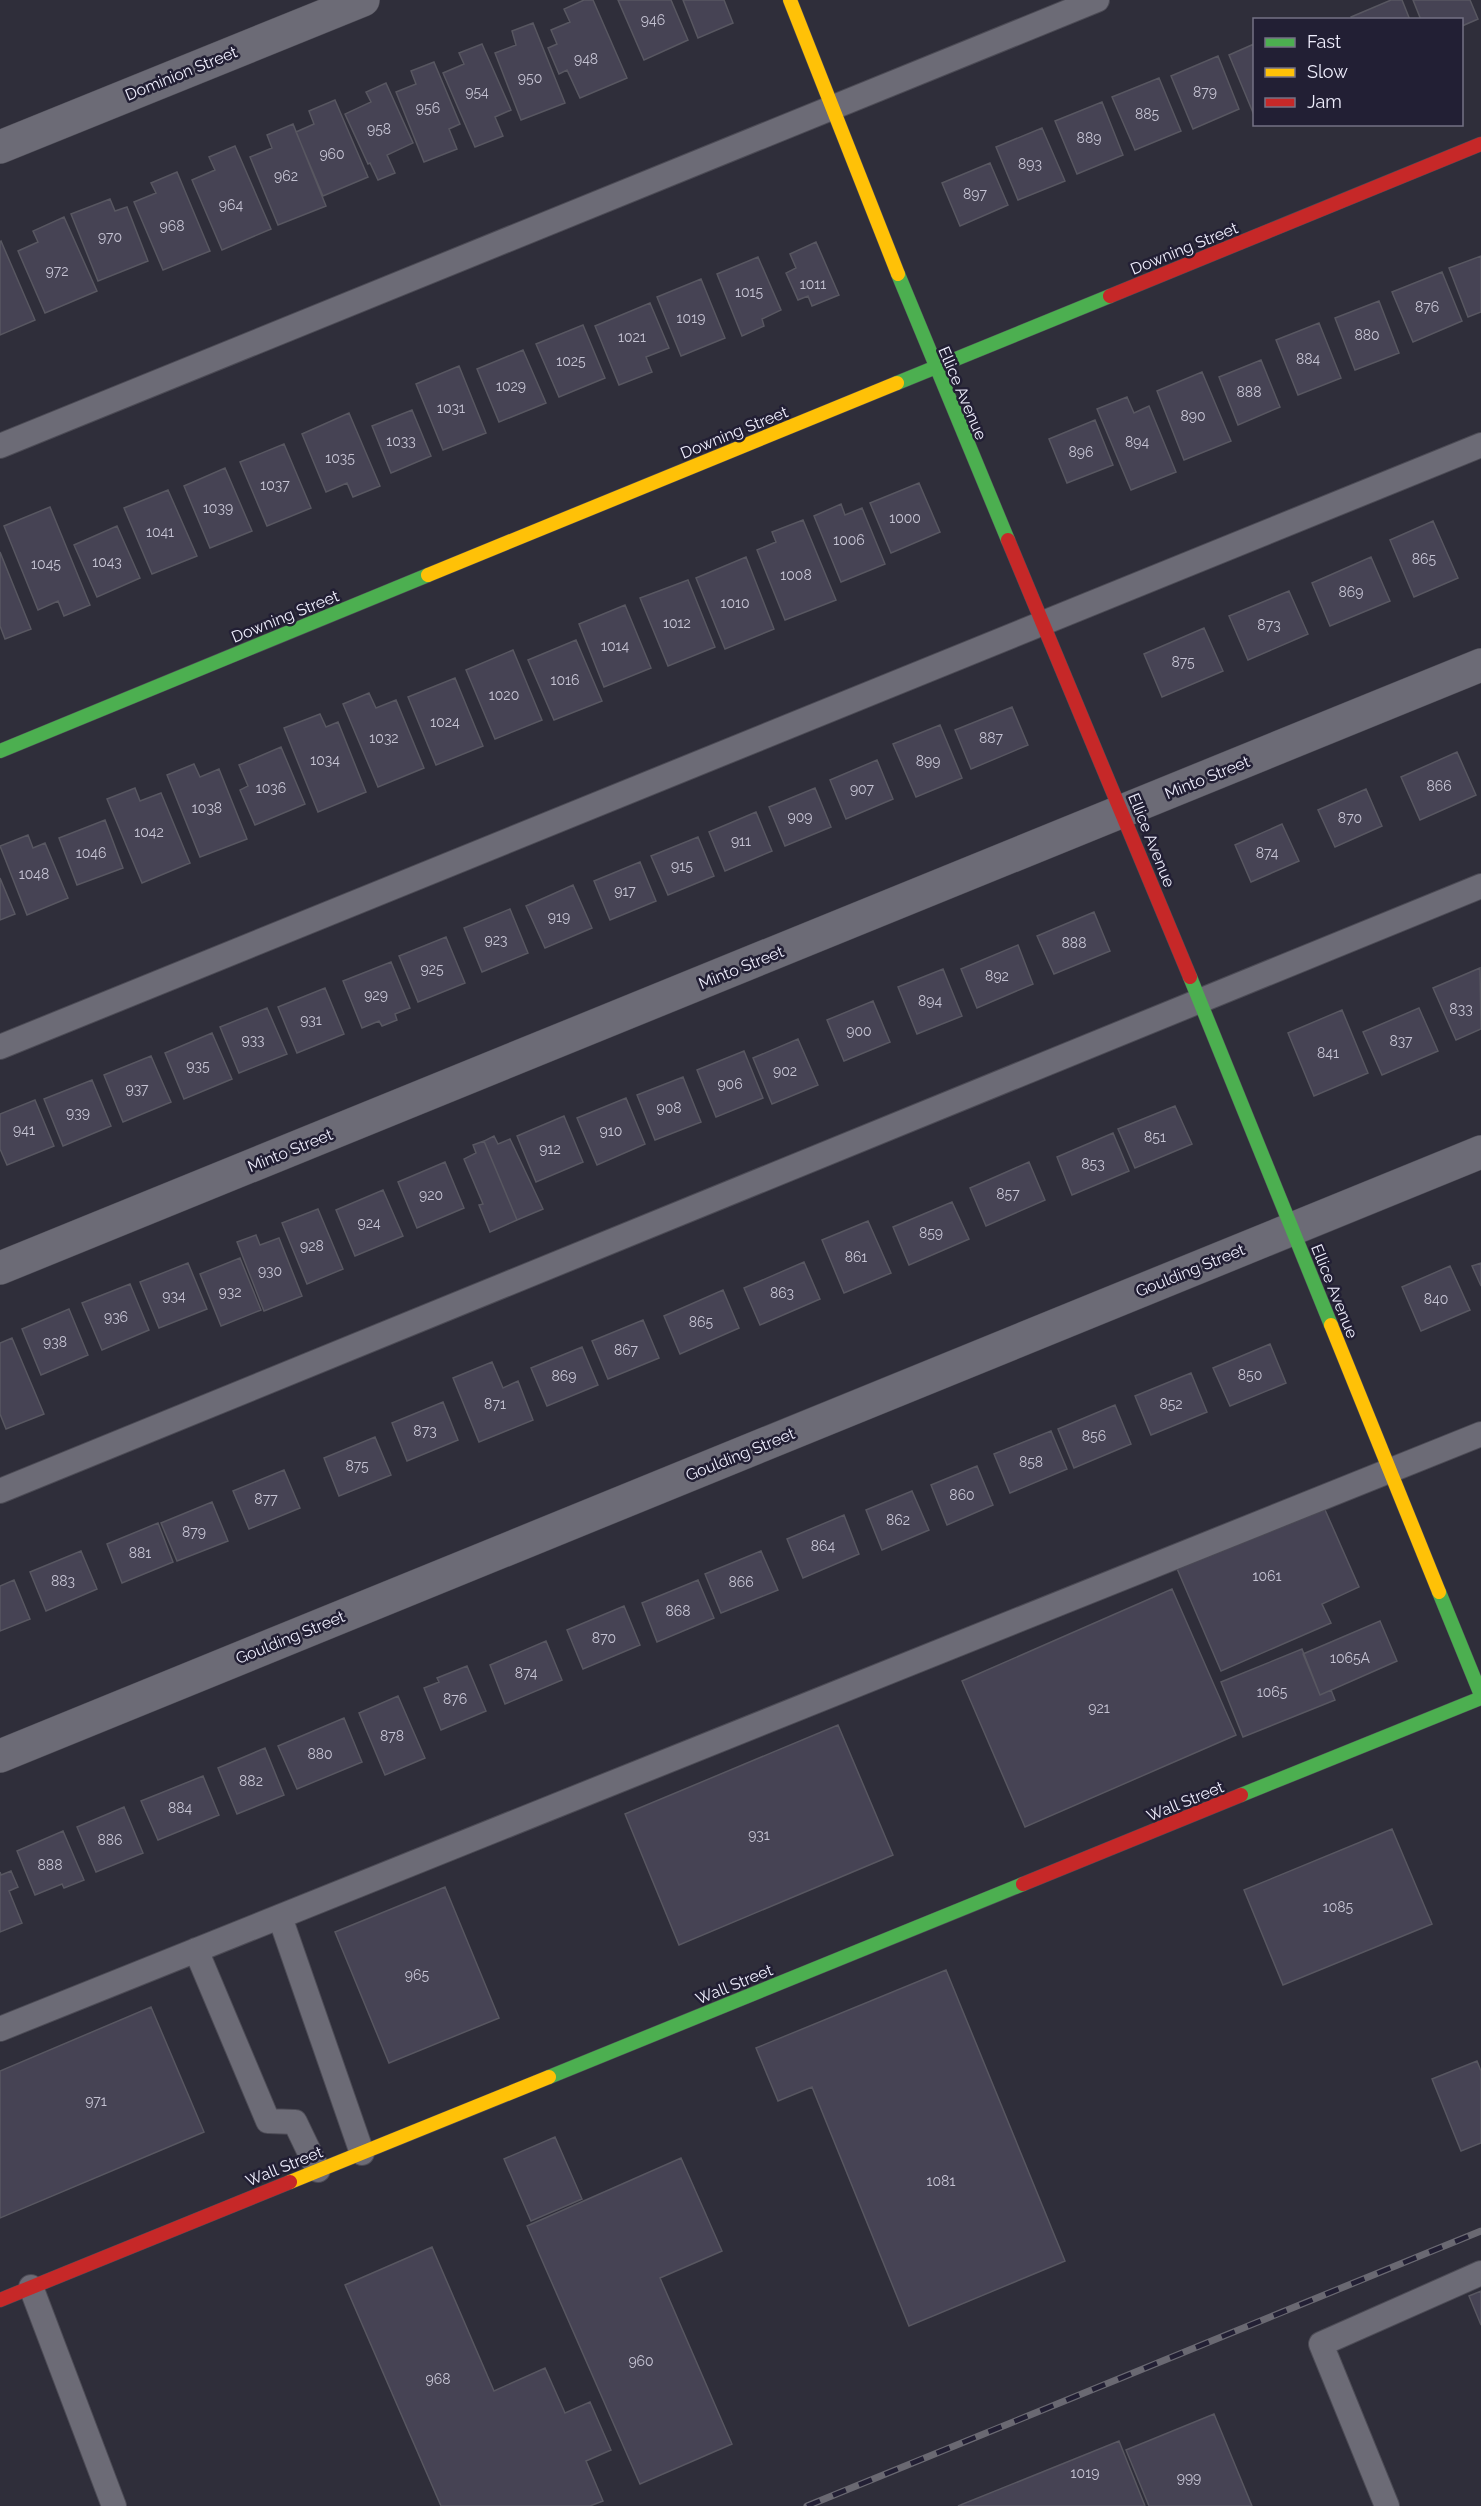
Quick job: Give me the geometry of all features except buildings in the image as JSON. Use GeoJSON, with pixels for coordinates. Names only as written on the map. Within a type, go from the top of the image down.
{"type":"FeatureCollection","features":[{"type":"Feature","properties":{"kind":"main road","name":"Ellice Avenue"},"geometry":{"type":"LineString","coordinates":[[790,0],[935,369],[1123,811],[1481,1696]]}},
{"type":"Feature","properties":{"kind":"main road","name":"Downing Street"},"geometry":{"type":"LineString","coordinates":[[0,751],[1481,144]]}},
{"type":"Feature","properties":{"kind":"main road","name":"Wall Street"},"geometry":{"type":"LineString","coordinates":[[0,2300],[1481,1696]]}},
{"type":"Feature","properties":{"kind":"street","name":"Dominion Street"},"geometry":{"type":"LineString","coordinates":[[0,147],[363,0]]}},
{"type":"Feature","properties":{"kind":"street","name":"Minto Street"},"geometry":{"type":"LineString","coordinates":[[0,1268],[1481,665]]}},
{"type":"Feature","properties":{"kind":"street","name":"Goulding Street"},"geometry":{"type":"LineString","coordinates":[[0,1756],[1481,1152]]}},
{"type":"Feature","properties":{"kind":"lane"},"geometry":{"type":"LineString","coordinates":[[0,446],[1097,0]]}},
{"type":"Feature","properties":{"kind":"lane"},"geometry":{"type":"LineString","coordinates":[[0,1047],[1481,444]]}},
{"type":"Feature","properties":{"kind":"lane"},"geometry":{"type":"LineString","coordinates":[[0,1491],[1481,886]]}},
{"type":"Feature","properties":{"kind":"lane"},"geometry":{"type":"LineString","coordinates":[[0,2029],[1481,1434]]}},
{"type":"Feature","properties":{"kind":"lane"},"geometry":{"type":"LineString","coordinates":[[280,1917],[362,2152]]}},
{"type":"Feature","properties":{"kind":"lane"},"geometry":{"type":"LineString","coordinates":[[196,1950],[268,2121],[295,2122],[318,2170]]}},
{"type":"Feature","properties":{"kind":"lane"},"geometry":{"type":"LineString","coordinates":[[1387,2506],[1321,2344],[1481,2273]]}},
{"type":"Feature","properties":{"kind":"lane"},"geometry":{"type":"LineString","coordinates":[[31,2287],[114,2506]]}},
{"type":"Feature","properties":{"kind":"railway"},"geometry":{"type":"LineString","coordinates":[[807,2506],[1481,2231]]}},
{"type":"Feature","properties":{"kind":"traffic: fast"},"geometry":{"type":"LineString","coordinates":[[898,274],[1008,540]]}},
{"type":"Feature","properties":{"kind":"traffic: fast"},"geometry":{"type":"LineString","coordinates":[[897,383],[1110,296]]}},
{"type":"Feature","properties":{"kind":"traffic: fast"},"geometry":{"type":"LineString","coordinates":[[0,751],[428,575]]}},
{"type":"Feature","properties":{"kind":"traffic: fast"},"geometry":{"type":"LineString","coordinates":[[1190,977],[1331,1325]]}},
{"type":"Feature","properties":{"kind":"traffic: fast"},"geometry":{"type":"LineString","coordinates":[[1439,1592],[1481,1695]]}},
{"type":"Feature","properties":{"kind":"traffic: fast"},"geometry":{"type":"LineString","coordinates":[[1241,1795],[1481,1698]]}},
{"type":"Feature","properties":{"kind":"traffic: fast"},"geometry":{"type":"LineString","coordinates":[[549,2077],[1023,1884]]}},
{"type":"Feature","properties":{"kind":"traffic: slow"},"geometry":{"type":"LineString","coordinates":[[790,0],[898,274]]}},
{"type":"Feature","properties":{"kind":"traffic: slow"},"geometry":{"type":"LineString","coordinates":[[428,575],[897,383]]}},
{"type":"Feature","properties":{"kind":"traffic: slow"},"geometry":{"type":"LineString","coordinates":[[1331,1325],[1439,1592]]}},
{"type":"Feature","properties":{"kind":"traffic: slow"},"geometry":{"type":"LineString","coordinates":[[290,2182],[549,2077]]}},
{"type":"Feature","properties":{"kind":"traffic: jam"},"geometry":{"type":"LineString","coordinates":[[1110,296],[1481,144]]}},
{"type":"Feature","properties":{"kind":"traffic: jam"},"geometry":{"type":"LineString","coordinates":[[1008,540],[1190,977]]}},
{"type":"Feature","properties":{"kind":"traffic: jam"},"geometry":{"type":"LineString","coordinates":[[1023,1884],[1241,1795]]}},
{"type":"Feature","properties":{"kind":"traffic: jam"},"geometry":{"type":"LineString","coordinates":[[0,2300],[290,2182]]}}]}
